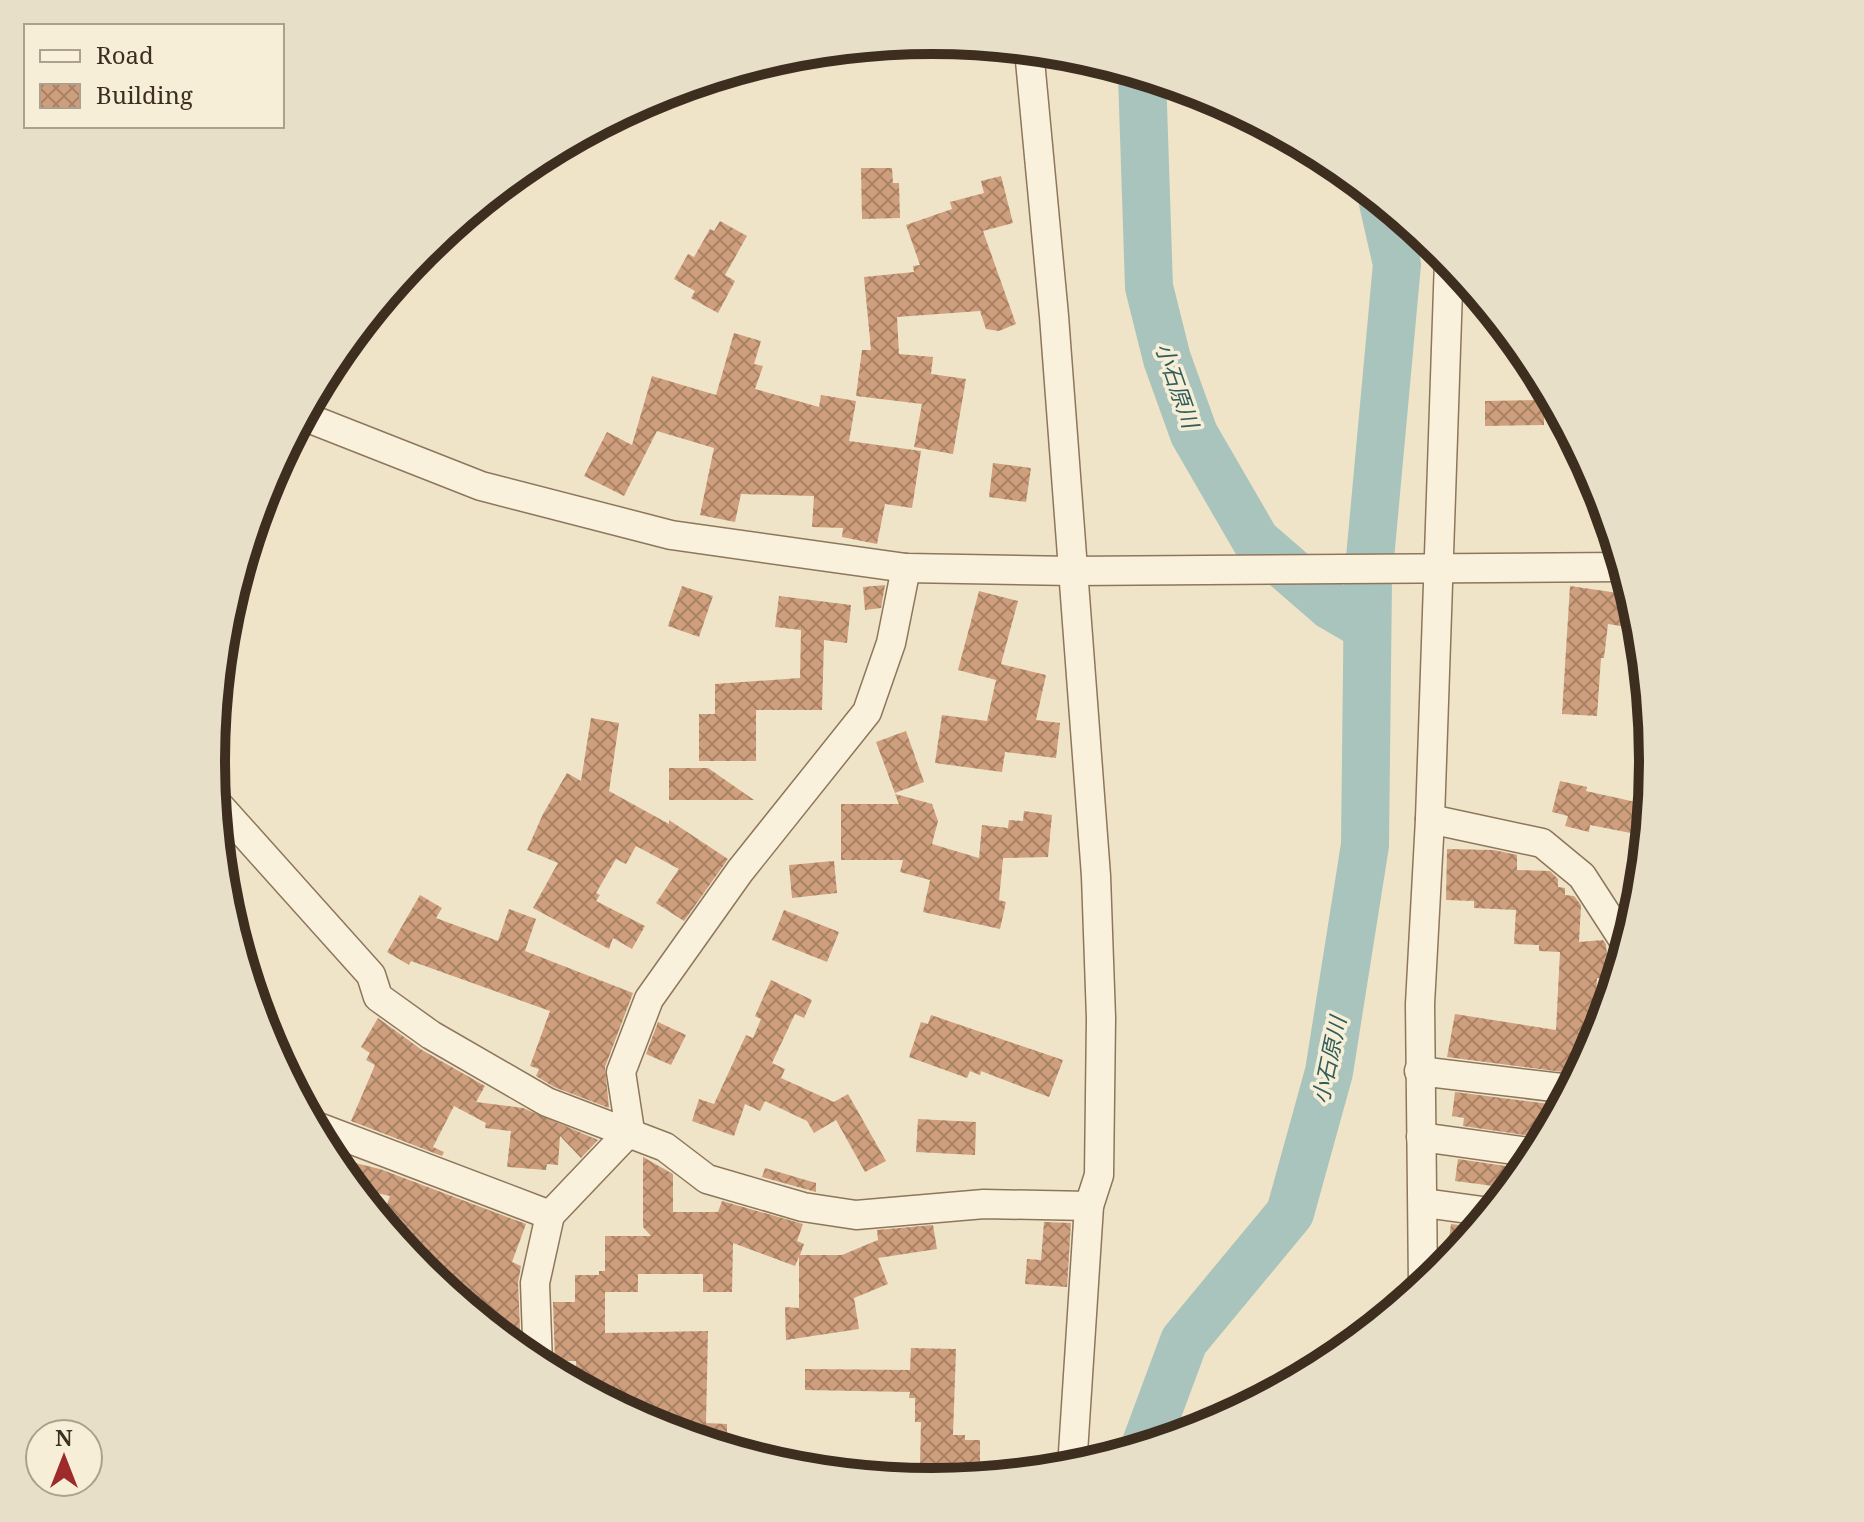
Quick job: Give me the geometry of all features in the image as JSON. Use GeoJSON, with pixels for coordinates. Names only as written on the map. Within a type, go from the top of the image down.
{"type":"FeatureCollection","features":[{"type":"Feature","properties":{"kind":"street"},"geometry":{"type":"LineString","coordinates":[[1030,61],[1080,570],[1101,1018],[1099,1175],[1089,1206],[1073,1453]]}},
{"type":"Feature","properties":{"kind":"street"},"geometry":{"type":"LineString","coordinates":[[1423,1269],[1419,1071],[1448,278]]}},
{"type":"Feature","properties":{"kind":"street"},"geometry":{"type":"LineString","coordinates":[[313,420],[481,486],[671,535],[906,568],[1612,567]]}},
{"type":"Feature","properties":{"kind":"street"},"geometry":{"type":"LineString","coordinates":[[630,1131],[621,1072],[649,999],[740,871],[867,712],[891,643],[906,568]]}},
{"type":"Feature","properties":{"kind":"street"},"geometry":{"type":"LineString","coordinates":[[228,815],[371,975],[378,997],[431,1035],[547,1102],[630,1131],[665,1147],[707,1179],[803,1207],[856,1215],[984,1204],[1089,1206]]}},
{"type":"Feature","properties":{"kind":"street"},"geometry":{"type":"LineString","coordinates":[[1430,819],[1542,843],[1582,876],[1618,931]]}},
{"type":"Feature","properties":{"kind":"street"},"geometry":{"type":"LineString","coordinates":[[1419,1071],[1559,1088]]}},
{"type":"Feature","properties":{"kind":"street"},"geometry":{"type":"LineString","coordinates":[[537,1348],[535,1283],[550,1215],[630,1131]]}},
{"type":"Feature","properties":{"kind":"street"},"geometry":{"type":"LineString","coordinates":[[331,1132],[550,1215]]}},
{"type":"Feature","properties":{"kind":"street"},"geometry":{"type":"LineString","coordinates":[[1421,1137],[1522,1151]]}},
{"type":"Feature","properties":{"kind":"street"},"geometry":{"type":"LineString","coordinates":[[1424,1203],[1477,1210]]}},
{"type":"Feature","properties":{"kind":"building"},"geometry":{"type":"Polygon","coordinates":[[[861,168],[892,168],[893,183],[899,183],[900,218],[862,219],[861,168]]]}},
{"type":"Feature","properties":{"kind":"building"},"geometry":{"type":"Polygon","coordinates":[[[1001,176],[1013,223],[983,231],[1016,324],[999,331],[986,329],[980,311],[897,317],[899,354],[933,357],[931,374],[966,379],[953,454],[914,447],[922,404],[856,396],[862,350],[871,350],[864,277],[914,272],[913,266],[920,265],[906,225],[952,209],[950,202],[984,193],[981,181],[1001,176]]]}},
{"type":"Feature","properties":{"kind":"building"},"geometry":{"type":"Polygon","coordinates":[[[720,221],[747,236],[725,275],[735,281],[718,313],[691,298],[695,291],[674,279],[688,254],[694,257],[710,229],[714,231],[720,221]]]}},
{"type":"Feature","properties":{"kind":"building"},"geometry":{"type":"Polygon","coordinates":[[[734,333],[761,341],[754,364],[763,366],[755,389],[819,407],[821,395],[856,401],[849,441],[921,451],[912,508],[885,504],[877,544],[842,537],[843,528],[812,527],[814,496],[741,494],[735,522],[700,515],[714,448],[657,431],[624,496],[584,476],[607,432],[632,445],[652,376],[716,395],[734,333]]]}},
{"type":"Feature","properties":{"kind":"building"},"geometry":{"type":"Polygon","coordinates":[[[1539,400],[1544,408],[1544,425],[1485,426],[1485,401],[1539,400]]]}},
{"type":"Feature","properties":{"kind":"building"},"geometry":{"type":"Polygon","coordinates":[[[993,463],[1031,468],[1026,502],[989,497],[993,463]]]}},
{"type":"Feature","properties":{"kind":"building"},"geometry":{"type":"Polygon","coordinates":[[[885,585],[881,608],[865,610],[863,587],[885,585]]]}},
{"type":"Feature","properties":{"kind":"building"},"geometry":{"type":"Polygon","coordinates":[[[682,586],[713,596],[699,637],[668,626],[682,586]]]}},
{"type":"Feature","properties":{"kind":"building"},"geometry":{"type":"Polygon","coordinates":[[[1570,586],[1618,593],[1626,627],[1608,624],[1604,658],[1601,658],[1597,716],[1562,714],[1570,586]]]}},
{"type":"Feature","properties":{"kind":"building"},"geometry":{"type":"Polygon","coordinates":[[[979,591],[1018,601],[1001,664],[1046,675],[1036,720],[1060,723],[1056,758],[1005,752],[1002,772],[935,763],[942,715],[987,721],[996,680],[958,670],[979,591]]]}},
{"type":"Feature","properties":{"kind":"building"},"geometry":{"type":"Polygon","coordinates":[[[779,596],[851,605],[847,643],[824,640],[822,710],[756,710],[756,761],[699,761],[699,714],[715,714],[715,684],[800,678],[801,630],[775,627],[779,596]]]}},
{"type":"Feature","properties":{"kind":"building"},"geometry":{"type":"Polygon","coordinates":[[[591,718],[619,723],[609,791],[669,824],[669,820],[728,859],[684,921],[656,903],[679,869],[636,846],[626,864],[616,859],[596,893],[600,895],[596,901],[645,926],[632,949],[613,938],[609,949],[533,908],[558,863],[527,850],[567,773],[581,781],[591,718]]]}},
{"type":"Feature","properties":{"kind":"building"},"geometry":{"type":"Polygon","coordinates":[[[906,731],[924,782],[895,793],[876,742],[906,731]]]}},
{"type":"Feature","properties":{"kind":"building"},"geometry":{"type":"Polygon","coordinates":[[[669,768],[708,768],[754,800],[669,800],[669,768]]]}},
{"type":"Feature","properties":{"kind":"building"},"geometry":{"type":"Polygon","coordinates":[[[1560,781],[1587,787],[1586,791],[1637,802],[1635,834],[1590,825],[1589,832],[1565,826],[1568,816],[1552,812],[1560,781]]]}},
{"type":"Feature","properties":{"kind":"building"},"geometry":{"type":"Polygon","coordinates":[[[895,794],[932,804],[938,821],[932,844],[979,858],[982,825],[1008,828],[1009,820],[1023,821],[1024,811],[1052,815],[1048,857],[1003,858],[999,900],[1006,902],[1000,929],[923,912],[930,880],[900,872],[903,860],[841,860],[841,804],[899,804],[895,794]]]}},
{"type":"Feature","properties":{"kind":"building"},"geometry":{"type":"Polygon","coordinates":[[[1447,849],[1494,850],[1517,855],[1517,870],[1550,871],[1558,879],[1558,887],[1565,888],[1565,895],[1574,896],[1581,905],[1579,942],[1603,940],[1608,966],[1604,979],[1597,978],[1596,1002],[1567,1073],[1447,1057],[1455,1014],[1556,1030],[1560,952],[1539,951],[1539,945],[1514,944],[1516,910],[1474,908],[1474,901],[1446,900],[1447,849]]]}},
{"type":"Feature","properties":{"kind":"building"},"geometry":{"type":"Polygon","coordinates":[[[834,861],[837,893],[792,898],[789,865],[834,861]]]}},
{"type":"Feature","properties":{"kind":"building"},"geometry":{"type":"Polygon","coordinates":[[[420,895],[442,908],[436,918],[498,941],[509,909],[536,919],[525,951],[633,993],[605,1067],[609,1108],[554,1087],[536,1076],[539,1069],[530,1066],[550,1011],[411,961],[409,965],[387,952],[420,895]]]}},
{"type":"Feature","properties":{"kind":"building"},"geometry":{"type":"Polygon","coordinates":[[[784,910],[839,932],[827,962],[772,940],[784,910]]]}},
{"type":"Feature","properties":{"kind":"building"},"geometry":{"type":"Polygon","coordinates":[[[771,980],[812,1000],[804,1018],[795,1014],[772,1063],[785,1069],[781,1078],[834,1102],[848,1094],[886,1161],[865,1172],[836,1120],[814,1133],[807,1121],[765,1101],[760,1111],[745,1104],[734,1136],[692,1121],[699,1099],[714,1104],[746,1035],[753,1038],[761,1019],[755,1016],[771,980]]]}},
{"type":"Feature","properties":{"kind":"building"},"geometry":{"type":"Polygon","coordinates":[[[931,1015],[1063,1060],[1049,1097],[981,1071],[980,1075],[970,1071],[967,1078],[909,1057],[921,1022],[928,1024],[931,1015]]]}},
{"type":"Feature","properties":{"kind":"building"},"geometry":{"type":"Polygon","coordinates":[[[378,1018],[422,1050],[485,1086],[476,1102],[523,1108],[598,1140],[581,1158],[560,1136],[558,1165],[547,1164],[546,1170],[507,1167],[511,1131],[485,1128],[486,1123],[454,1106],[433,1147],[444,1152],[442,1156],[351,1121],[375,1065],[366,1060],[370,1053],[361,1047],[378,1018]]]}},
{"type":"Feature","properties":{"kind":"building"},"geometry":{"type":"Polygon","coordinates":[[[658,1022],[686,1035],[671,1065],[646,1054],[658,1022]]]}},
{"type":"Feature","properties":{"kind":"building"},"geometry":{"type":"Polygon","coordinates":[[[1455,1092],[1550,1104],[1531,1136],[1463,1126],[1464,1118],[1452,1116],[1455,1092]]]}},
{"type":"Feature","properties":{"kind":"building"},"geometry":{"type":"Polygon","coordinates":[[[918,1119],[976,1122],[975,1155],[916,1152],[918,1119]]]}},
{"type":"Feature","properties":{"kind":"building"},"geometry":{"type":"Polygon","coordinates":[[[643,1157],[673,1174],[673,1212],[718,1212],[722,1201],[803,1224],[797,1241],[804,1244],[800,1255],[842,1255],[878,1240],[877,1230],[933,1225],[937,1249],[878,1258],[888,1284],[854,1298],[859,1329],[786,1340],[785,1307],[799,1308],[799,1257],[795,1266],[733,1243],[732,1292],[703,1292],[703,1274],[638,1274],[638,1292],[605,1292],[605,1333],[708,1331],[706,1423],[727,1424],[727,1437],[661,1414],[619,1395],[576,1372],[576,1361],[555,1359],[553,1302],[575,1302],[575,1275],[599,1275],[599,1271],[605,1271],[605,1236],[651,1236],[643,1227],[643,1157]]]}},
{"type":"Feature","properties":{"kind":"building"},"geometry":{"type":"Polygon","coordinates":[[[1458,1159],[1511,1167],[1496,1186],[1455,1181],[1458,1159]]]}},
{"type":"Feature","properties":{"kind":"building"},"geometry":{"type":"Polygon","coordinates":[[[350,1162],[380,1169],[526,1224],[512,1262],[521,1266],[518,1283],[520,1335],[466,1293],[425,1253],[426,1247],[415,1243],[400,1227],[385,1209],[390,1196],[372,1192],[350,1162]]]}},
{"type":"Feature","properties":{"kind":"building"},"geometry":{"type":"Polygon","coordinates":[[[765,1168],[816,1183],[816,1192],[762,1177],[765,1168]]]}},
{"type":"Feature","properties":{"kind":"building"},"geometry":{"type":"Polygon","coordinates":[[[1044,1222],[1071,1223],[1067,1287],[1025,1284],[1027,1259],[1041,1260],[1044,1222]]]}},
{"type":"Feature","properties":{"kind":"building"},"geometry":{"type":"Polygon","coordinates":[[[1451,1224],[1465,1226],[1464,1227],[1448,1244],[1451,1224]]]}},
{"type":"Feature","properties":{"kind":"building"},"geometry":{"type":"Polygon","coordinates":[[[911,1348],[956,1349],[953,1435],[965,1435],[965,1440],[980,1440],[980,1464],[920,1463],[921,1422],[915,1422],[915,1398],[909,1398],[910,1392],[805,1390],[805,1369],[910,1370],[911,1348]]]}},
{"type":"Feature","properties":{"kind":"waterway","name":"小石原川"},"geometry":{"type":"LineString","coordinates":[[1142,87],[1149,287],[1167,359],[1194,434],[1256,541],[1331,606],[1367,627]]}},
{"type":"Feature","properties":{"kind":"waterway","name":"小石原川"},"geometry":{"type":"LineString","coordinates":[[1150,1433],[1184,1341],[1290,1213],[1329,1072],[1365,845],[1368,580],[1397,264],[1387,220]]}}]}
